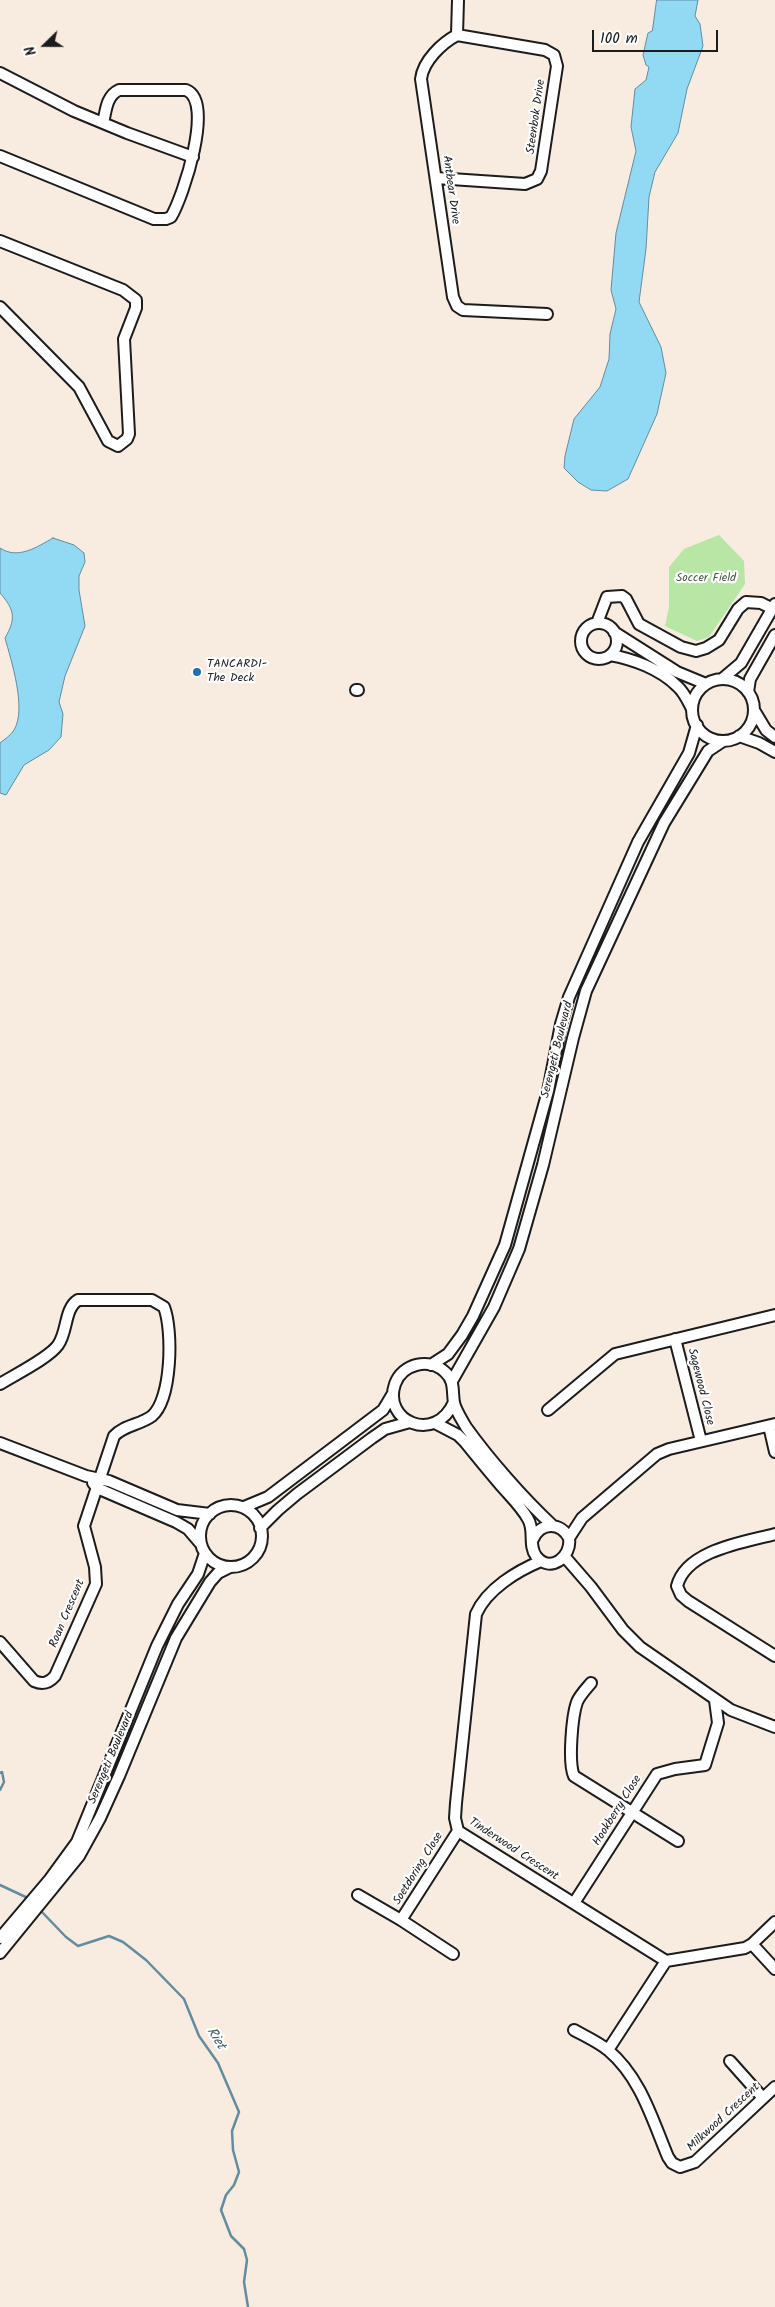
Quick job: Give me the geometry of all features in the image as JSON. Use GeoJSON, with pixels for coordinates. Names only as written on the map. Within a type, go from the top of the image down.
{"type":"FeatureCollection","features":[{"type":"Feature","properties":{"kind":"street"},"geometry":{"type":"LineString","coordinates":[[457,35],[458,0]]}},
{"type":"Feature","properties":{"kind":"street","name":"Antbear Drive"},"geometry":{"type":"LineString","coordinates":[[457,35],[442,44],[421,75],[448,263],[457,306],[472,312],[547,314]]}},
{"type":"Feature","properties":{"kind":"street","name":"Steenbok Drive"},"geometry":{"type":"LineString","coordinates":[[436,178],[525,184],[537,179],[541,171],[557,66],[554,54],[545,50],[457,35]]}},
{"type":"Feature","properties":{"kind":"street"},"geometry":{"type":"LineString","coordinates":[[0,72],[74,111],[193,157]]}},
{"type":"Feature","properties":{"kind":"street"},"geometry":{"type":"LineString","coordinates":[[0,156],[154,219],[170,217],[174,211],[196,145],[198,104],[196,98],[189,91],[119,90],[114,92],[109,100],[103,123]]}},
{"type":"Feature","properties":{"kind":"street"},"geometry":{"type":"LineString","coordinates":[[0,241],[123,290],[136,300],[136,308],[124,339],[129,434],[123,443],[118,446],[108,441],[78,388],[0,307]]}},
{"type":"Feature","properties":{"kind":"street"},"geometry":{"type":"LineString","coordinates":[[597,623],[607,597],[622,596],[626,599],[637,621],[642,626],[681,647],[696,651],[706,648],[718,640],[738,609],[746,602],[761,603],[774,607],[741,663],[722,679],[706,684],[699,690],[692,709]]}},
{"type":"Feature","properties":{"kind":"street"},"geometry":{"type":"LineString","coordinates":[[706,684],[677,672],[614,632],[609,626],[597,623],[586,628],[582,633],[581,644],[586,654],[596,659],[610,655],[640,663],[669,679],[681,690],[692,709],[697,725],[704,735],[723,741],[739,736],[749,727],[754,710]]}},
{"type":"Feature","properties":{"kind":"street"},"geometry":{"type":"LineString","coordinates":[[610,655],[616,642],[614,632]]}},
{"type":"Feature","properties":{"kind":"street"},"geometry":{"type":"LineString","coordinates":[[775,635],[750,679],[748,692],[754,710],[766,730],[775,737]]}},
{"type":"Feature","properties":{"kind":"street"},"geometry":{"type":"LineString","coordinates":[[722,679],[736,682],[748,692]]}},
{"type":"Feature","properties":{"kind":"street","name":"Serengeti Boulevard"},"geometry":{"type":"LineString","coordinates":[[432,1365],[448,1354],[456,1345],[473,1316],[498,1263],[526,1173],[548,1091],[561,1024],[570,997],[638,842],[689,753],[697,725]]}},
{"type":"Feature","properties":{"kind":"street"},"geometry":{"type":"LineString","coordinates":[[739,736],[759,743],[775,752]]}},
{"type":"Feature","properties":{"kind":"street","name":"Serengeti Boulevard"},"geometry":{"type":"LineString","coordinates":[[452,1381],[494,1307],[519,1250],[543,1165],[586,990],[664,823],[708,751],[723,741]]}},
{"type":"Feature","properties":{"kind":"street","name":"Roan Crescent"},"geometry":{"type":"LineString","coordinates":[[0,1384],[56,1348],[64,1331],[70,1307],[78,1300],[152,1300],[164,1307],[168,1348],[166,1388],[154,1414],[119,1431],[114,1436],[84,1526],[96,1575],[96,1584],[55,1676],[47,1683],[34,1681],[0,1642]]}},
{"type":"Feature","properties":{"kind":"street","name":"Sagewood Close"},"geometry":{"type":"LineString","coordinates":[[548,1410],[615,1354],[775,1315]]}},
{"type":"Feature","properties":{"kind":"street","name":"Sagewood Close"},"geometry":{"type":"LineString","coordinates":[[675,1340],[701,1441]]}},
{"type":"Feature","properties":{"kind":"street"},"geometry":{"type":"LineString","coordinates":[[244,1508],[268,1496],[383,1410],[393,1393],[400,1375],[407,1368],[416,1364],[432,1365],[445,1372],[452,1381],[455,1391],[454,1402],[450,1412],[435,1423],[423,1425],[410,1422],[398,1412],[393,1393]]}},
{"type":"Feature","properties":{"kind":"street"},"geometry":{"type":"LineString","coordinates":[[454,1402],[466,1427],[528,1518],[533,1551],[541,1561],[552,1563],[565,1557],[569,1549],[569,1538],[582,1518],[657,1454],[669,1449],[772,1425],[775,1452]]}},
{"type":"Feature","properties":{"kind":"street"},"geometry":{"type":"LineString","coordinates":[[260,1528],[278,1510],[372,1438],[385,1429],[410,1422]]}},
{"type":"Feature","properties":{"kind":"street"},"geometry":{"type":"LineString","coordinates":[[435,1423],[458,1435],[503,1480],[569,1538]]}},
{"type":"Feature","properties":{"kind":"street"},"geometry":{"type":"LineString","coordinates":[[0,1443],[86,1476],[136,1504],[185,1526],[203,1549],[212,1560],[230,1567],[250,1561],[257,1553],[261,1543],[260,1528],[253,1514],[244,1508],[234,1505],[223,1506],[210,1514],[202,1525],[200,1534],[203,1549]]}},
{"type":"Feature","properties":{"kind":"street"},"geometry":{"type":"LineString","coordinates":[[98,1483],[140,1494],[178,1510],[210,1514]]}},
{"type":"Feature","properties":{"kind":"street"},"geometry":{"type":"LineString","coordinates":[[136,1504],[140,1494]]}},
{"type":"Feature","properties":{"kind":"street"},"geometry":{"type":"LineString","coordinates":[[532,1542],[540,1529],[582,1518]]}},
{"type":"Feature","properties":{"kind":"street"},"geometry":{"type":"LineString","coordinates":[[775,1534],[709,1553],[685,1572],[677,1586],[681,1594],[688,1601],[775,1656]]}},
{"type":"Feature","properties":{"kind":"street","name":"Tinderwood Crescent"},"geometry":{"type":"LineString","coordinates":[[521,1569],[532,1542]]}},
{"type":"Feature","properties":{"kind":"street","name":"Serengeti Boulevard"},"geometry":{"type":"LineString","coordinates":[[0,1953],[53,1882],[77,1842],[157,1646],[178,1604],[198,1574],[203,1549]]}},
{"type":"Feature","properties":{"kind":"street"},"geometry":{"type":"LineString","coordinates":[[565,1557],[591,1587],[623,1630],[640,1647],[731,1710],[775,1727]]}},
{"type":"Feature","properties":{"kind":"street","name":"Tinderwood Crescent"},"geometry":{"type":"LineString","coordinates":[[541,1561],[521,1569],[480,1604],[476,1614],[456,1803],[455,1818],[458,1831],[666,1961]]}},
{"type":"Feature","properties":{"kind":"street","name":"Serengeti Boulevard"},"geometry":{"type":"LineString","coordinates":[[0,1938],[79,1856],[100,1818],[176,1638],[210,1582],[218,1574],[230,1567]]}},
{"type":"Feature","properties":{"kind":"street"},"geometry":{"type":"LineString","coordinates":[[591,1683],[577,1703],[570,1763],[572,1771],[579,1781],[678,1841]]}},
{"type":"Feature","properties":{"kind":"street"},"geometry":{"type":"LineString","coordinates":[[715,1700],[718,1723]]}},
{"type":"Feature","properties":{"kind":"street"},"geometry":{"type":"LineString","coordinates":[[718,1723],[731,1710]]}},
{"type":"Feature","properties":{"kind":"street","name":"Hookberry Close"},"geometry":{"type":"LineString","coordinates":[[574,1903],[657,1774],[675,1769],[705,1765],[718,1723]]}},
{"type":"Feature","properties":{"kind":"street","name":"Soetdoring Close"},"geometry":{"type":"LineString","coordinates":[[402,1920],[458,1831]]}},
{"type":"Feature","properties":{"kind":"street","name":"Soetdoring Close"},"geometry":{"type":"LineString","coordinates":[[358,1895],[402,1920],[453,1954]]}},
{"type":"Feature","properties":{"kind":"street"},"geometry":{"type":"LineString","coordinates":[[608,2050],[666,1961],[745,1948],[752,1944],[775,1922]]}},
{"type":"Feature","properties":{"kind":"street"},"geometry":{"type":"LineString","coordinates":[[752,1944],[775,1968]]}},
{"type":"Feature","properties":{"kind":"street","name":"Milkwood Crescent"},"geometry":{"type":"LineString","coordinates":[[574,2030],[608,2050],[635,2080],[668,2158],[672,2163],[680,2167],[686,2167],[695,2162],[775,2086]]}},
{"type":"Feature","properties":{"kind":"street"},"geometry":{"type":"LineString","coordinates":[[730,2061],[763,2098]]}},
{"type":"Feature","properties":{"kind":"green space","name":"Soccer Field"},"geometry":{"type":"Polygon","coordinates":[[[719,535],[744,561],[745,584],[709,637],[697,641],[665,626],[669,607],[669,567],[684,549],[719,535]]]}},
{"type":"Feature","properties":{"kind":"water"},"geometry":{"type":"Polygon","coordinates":[[[657,0],[698,0],[695,16],[700,24],[703,46],[687,89],[678,133],[655,172],[649,197],[646,249],[639,302],[661,347],[666,373],[657,414],[628,479],[607,491],[591,490],[578,482],[564,468],[565,456],[574,419],[600,387],[609,359],[610,334],[616,309],[611,290],[616,233],[636,151],[631,127],[635,89],[646,80],[649,67],[646,65],[643,55],[648,33],[652,31],[657,0]]]}},
{"type":"Feature","properties":{"kind":"water"},"geometry":{"type":"Polygon","coordinates":[[[53,538],[74,545],[84,553],[85,562],[79,576],[79,590],[85,626],[65,676],[59,702],[63,714],[61,737],[49,750],[24,765],[6,795],[0,793],[0,743],[14,730],[18,721],[19,710],[17,684],[5,638],[11,625],[12,615],[9,605],[0,593],[0,548],[14,553],[27,551],[53,538]]]}},
{"type":"Feature","properties":{"kind":"waterway","name":"Riet"},"geometry":{"type":"LineString","coordinates":[[0,1773],[2,1772],[4,1782],[0,1790]]}},
{"type":"Feature","properties":{"kind":"waterway","name":"Riet"},"geometry":{"type":"LineString","coordinates":[[0,1885],[30,1899]]}},
{"type":"Feature","properties":{"kind":"waterway","name":"Riet"},"geometry":{"type":"LineString","coordinates":[[40,1910],[66,1937],[78,1946],[109,1936],[123,1942],[146,1960],[184,1999],[199,2036],[218,2063],[239,2112],[232,2131],[233,2150],[239,2172],[234,2185],[226,2195],[221,2210],[231,2236],[244,2249],[247,2260],[244,2282],[248,2307]]}},
{"type":"Feature","properties":{"kind":"place","name":"TANCARDI- The Deck"},"geometry":{"type":"Point","coordinates":[197,672]}}]}
